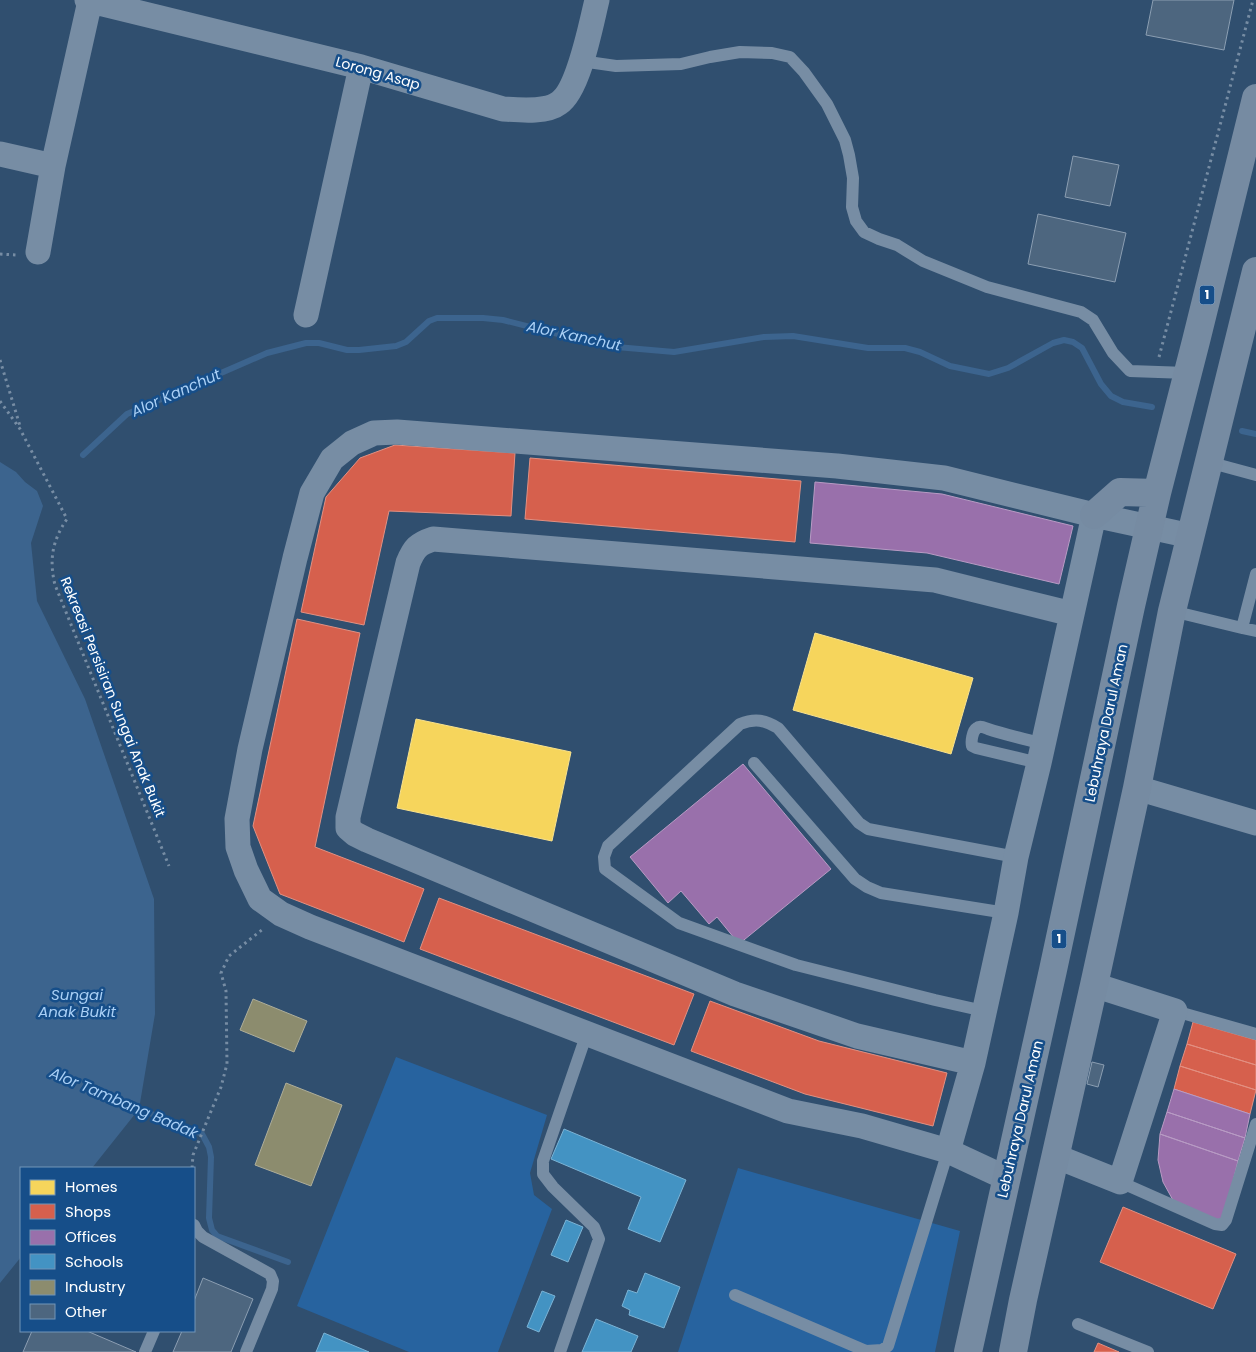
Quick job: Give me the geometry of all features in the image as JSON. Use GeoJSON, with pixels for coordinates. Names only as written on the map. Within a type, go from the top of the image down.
{"type":"FeatureCollection","features":[{"type":"Feature","properties":{"kind":"main road","name":"Lebuhraya Darul Aman"},"geometry":{"type":"LineString","coordinates":[[968,1352],[1157,493],[1256,98]]}},
{"type":"Feature","properties":{"kind":"main road"},"geometry":{"type":"LineString","coordinates":[[1013,1352],[1054,1156],[1137,788],[1172,611],[1208,462],[1248,342],[1256,271]]}},
{"type":"Feature","properties":{"kind":"main road"},"geometry":{"type":"LineString","coordinates":[[1094,515],[1120,492],[1157,493]]}},
{"type":"Feature","properties":{"kind":"street","name":"Lorong Asap"},"geometry":{"type":"LineString","coordinates":[[88,0],[361,67],[503,109],[522,111],[550,108],[560,103],[571,90],[581,61],[597,0]]}},
{"type":"Feature","properties":{"kind":"street"},"geometry":{"type":"LineString","coordinates":[[38,252],[53,166],[88,0]]}},
{"type":"Feature","properties":{"kind":"street"},"geometry":{"type":"LineString","coordinates":[[306,315],[361,67]]}},
{"type":"Feature","properties":{"kind":"street"},"geometry":{"type":"LineString","coordinates":[[0,154],[53,166]]}},
{"type":"Feature","properties":{"kind":"street"},"geometry":{"type":"LineString","coordinates":[[1006,1178],[948,1151],[862,1126],[788,1111],[310,927],[281,914],[260,899],[246,870],[238,847],[237,819],[250,749],[292,568],[312,493],[332,459],[352,443],[374,433],[397,432],[837,466],[944,478],[1094,515],[1191,536]]}},
{"type":"Feature","properties":{"kind":"street"},"geometry":{"type":"LineString","coordinates":[[948,1151],[972,1063],[1006,913],[1016,857],[1094,515]]}},
{"type":"Feature","properties":{"kind":"street"},"geometry":{"type":"LineString","coordinates":[[972,1063],[857,1036],[735,994],[367,840],[348,828],[348,817],[408,563],[413,552],[421,543],[433,539],[935,580],[1072,614]]}},
{"type":"Feature","properties":{"kind":"street"},"geometry":{"type":"LineString","coordinates":[[1137,788],[1256,823]]}},
{"type":"Feature","properties":{"kind":"street"},"geometry":{"type":"LineString","coordinates":[[1054,1156],[1120,1182],[1175,1010],[1094,985]]}},
{"type":"Feature","properties":{"kind":"lane"},"geometry":{"type":"LineString","coordinates":[[581,61],[616,66],[681,64],[740,52],[772,53],[790,57],[804,72],[827,104],[845,140],[853,178],[852,207],[856,221],[864,232],[897,245],[923,261],[987,287],[1081,312],[1094,320],[1113,353],[1130,370],[1187,373]]}},
{"type":"Feature","properties":{"kind":"lane"},"geometry":{"type":"LineString","coordinates":[[1208,462],[1256,476]]}},
{"type":"Feature","properties":{"kind":"lane"},"geometry":{"type":"LineString","coordinates":[[1242,628],[1256,574]]}},
{"type":"Feature","properties":{"kind":"lane"},"geometry":{"type":"LineString","coordinates":[[1172,611],[1256,631]]}},
{"type":"Feature","properties":{"kind":"lane"},"geometry":{"type":"LineString","coordinates":[[984,1010],[935,1000],[796,965],[679,923],[605,869],[604,857],[608,846],[740,724],[750,720],[759,720],[778,728],[859,823],[868,829],[1016,857]]}},
{"type":"Feature","properties":{"kind":"lane"},"geometry":{"type":"LineString","coordinates":[[977,727],[980,727],[999,733],[1041,753],[976,748],[972,746],[971,742],[975,730],[977,727]]}},
{"type":"Feature","properties":{"kind":"lane"},"geometry":{"type":"LineString","coordinates":[[754,763],[856,879],[867,887],[881,893],[1006,913]]}},
{"type":"Feature","properties":{"kind":"lane"},"geometry":{"type":"LineString","coordinates":[[1175,1010],[1256,1034]]}},
{"type":"Feature","properties":{"kind":"lane"},"geometry":{"type":"LineString","coordinates":[[560,1352],[599,1238],[594,1227],[553,1187],[543,1174],[543,1161],[587,1033]]}},
{"type":"Feature","properties":{"kind":"lane"},"geometry":{"type":"LineString","coordinates":[[1120,1182],[1215,1224],[1222,1225],[1226,1220],[1256,1124]]}},
{"type":"Feature","properties":{"kind":"lane"},"geometry":{"type":"LineString","coordinates":[[735,1295],[866,1351],[882,1350],[888,1346],[948,1151]]}},
{"type":"Feature","properties":{"kind":"lane"},"geometry":{"type":"LineString","coordinates":[[195,1228],[204,1238],[270,1274],[273,1280],[272,1288],[246,1352]]}},
{"type":"Feature","properties":{"kind":"lane"},"geometry":{"type":"LineString","coordinates":[[1078,1324],[1148,1352]]}},
{"type":"Feature","properties":{"kind":"lane"},"geometry":{"type":"LineString","coordinates":[[145,1352],[150,1332]]}},
{"type":"Feature","properties":{"kind":"path"},"geometry":{"type":"LineString","coordinates":[[1155,372],[1253,0]]}},
{"type":"Feature","properties":{"kind":"path","name":"Rekreasi Persisiran Sungai Anak Bukit"},"geometry":{"type":"LineString","coordinates":[[0,360],[20,429]]}},
{"type":"Feature","properties":{"kind":"path","name":"Rekreasi Persisiran Sungai Anak Bukit"},"geometry":{"type":"LineString","coordinates":[[0,401],[20,429],[67,519],[53,548],[51,560],[55,585],[169,866]]}},
{"type":"Feature","properties":{"kind":"path"},"geometry":{"type":"LineString","coordinates":[[192,1167],[193,1154],[221,1087],[227,1064],[226,991],[221,973],[229,956],[281,914]]}},
{"type":"Feature","properties":{"kind":"shaded area"},"geometry":{"type":"Polygon","coordinates":[[[396,1057],[547,1115],[530,1173],[534,1195],[552,1209],[498,1352],[409,1352],[297,1306],[396,1057]]]}},
{"type":"Feature","properties":{"kind":"shaded area"},"geometry":{"type":"Polygon","coordinates":[[[738,1168],[960,1231],[935,1352],[678,1352],[738,1168]]]}},
{"type":"Feature","properties":{"kind":"water","name":"Sungai Anak Bukit"},"geometry":{"type":"Polygon","coordinates":[[[0,462],[16,472],[37,491],[43,506],[31,543],[37,601],[85,699],[154,899],[155,1014],[139,1109],[93,1167],[20,1167],[20,1258],[0,1283],[0,462]]]}},
{"type":"Feature","properties":{"kind":"building: Homes"},"geometry":{"type":"Polygon","coordinates":[[[815,633],[973,678],[951,754],[793,710],[815,633]]]}},
{"type":"Feature","properties":{"kind":"building: Homes"},"geometry":{"type":"Polygon","coordinates":[[[416,719],[571,752],[552,841],[397,808],[416,719]]]}},
{"type":"Feature","properties":{"kind":"building: Shops"},"geometry":{"type":"Polygon","coordinates":[[[395,445],[515,453],[511,516],[389,511],[364,625],[301,612],[326,497],[360,458],[395,445]]]}},
{"type":"Feature","properties":{"kind":"building: Shops"},"geometry":{"type":"Polygon","coordinates":[[[530,458],[801,481],[795,542],[525,519],[530,458]]]}},
{"type":"Feature","properties":{"kind":"building: Shops"},"geometry":{"type":"Polygon","coordinates":[[[297,619],[360,633],[315,847],[424,889],[404,942],[280,894],[253,826],[297,619]]]}},
{"type":"Feature","properties":{"kind":"building: Shops"},"geometry":{"type":"Polygon","coordinates":[[[439,898],[694,994],[674,1045],[420,949],[439,898]]]}},
{"type":"Feature","properties":{"kind":"building: Shops"},"geometry":{"type":"Polygon","coordinates":[[[710,1001],[819,1041],[947,1073],[933,1126],[805,1094],[691,1051],[710,1001]]]}},
{"type":"Feature","properties":{"kind":"building: Shops"},"geometry":{"type":"Polygon","coordinates":[[[1193,1022],[1256,1040],[1256,1065],[1187,1044],[1193,1022]]]}},
{"type":"Feature","properties":{"kind":"building: Shops"},"geometry":{"type":"Polygon","coordinates":[[[1187,1044],[1256,1065],[1256,1090],[1180,1066],[1187,1044]]]}},
{"type":"Feature","properties":{"kind":"building: Shops"},"geometry":{"type":"Polygon","coordinates":[[[1180,1066],[1256,1090],[1250,1114],[1174,1089],[1180,1066]]]}},
{"type":"Feature","properties":{"kind":"building: Shops"},"geometry":{"type":"Polygon","coordinates":[[[1123,1207],[1236,1254],[1213,1309],[1100,1262],[1123,1207]]]}},
{"type":"Feature","properties":{"kind":"building: Shops"},"geometry":{"type":"Polygon","coordinates":[[[1098,1343],[1119,1352],[1094,1352],[1098,1343]]]}},
{"type":"Feature","properties":{"kind":"building: Offices"},"geometry":{"type":"Polygon","coordinates":[[[815,482],[942,494],[1073,526],[1059,584],[927,553],[810,543],[815,482]]]}},
{"type":"Feature","properties":{"kind":"building: Offices"},"geometry":{"type":"Polygon","coordinates":[[[743,764],[831,869],[739,944],[717,917],[709,924],[681,891],[668,903],[630,857],[743,764]]]}},
{"type":"Feature","properties":{"kind":"building: Offices"},"geometry":{"type":"Polygon","coordinates":[[[1174,1089],[1250,1114],[1245,1138],[1167,1112],[1174,1089]]]}},
{"type":"Feature","properties":{"kind":"building: Offices"},"geometry":{"type":"Polygon","coordinates":[[[1167,1112],[1245,1138],[1238,1161],[1160,1134],[1167,1112]]]}},
{"type":"Feature","properties":{"kind":"building: Offices"},"geometry":{"type":"Polygon","coordinates":[[[1160,1134],[1238,1161],[1223,1222],[1174,1202],[1163,1182],[1158,1160],[1160,1134]]]}},
{"type":"Feature","properties":{"kind":"building: Schools"},"geometry":{"type":"Polygon","coordinates":[[[564,1129],[686,1180],[660,1242],[628,1229],[641,1197],[551,1159],[564,1129]]]}},
{"type":"Feature","properties":{"kind":"building: Schools"},"geometry":{"type":"Polygon","coordinates":[[[566,1220],[583,1227],[568,1262],[551,1255],[566,1220]]]}},
{"type":"Feature","properties":{"kind":"building: Schools"},"geometry":{"type":"Polygon","coordinates":[[[645,1273],[680,1287],[664,1328],[629,1315],[630,1310],[622,1306],[628,1290],[637,1293],[645,1273]]]}},
{"type":"Feature","properties":{"kind":"building: Schools"},"geometry":{"type":"Polygon","coordinates":[[[542,1291],[555,1296],[539,1332],[527,1327],[542,1291]]]}},
{"type":"Feature","properties":{"kind":"building: Schools"},"geometry":{"type":"Polygon","coordinates":[[[596,1319],[638,1336],[631,1352],[582,1352],[596,1319]]]}},
{"type":"Feature","properties":{"kind":"building: Schools"},"geometry":{"type":"Polygon","coordinates":[[[324,1333],[369,1352],[316,1352],[324,1333]]]}},
{"type":"Feature","properties":{"kind":"building: Industry"},"geometry":{"type":"Polygon","coordinates":[[[253,999],[307,1021],[294,1052],[240,1030],[253,999]]]}},
{"type":"Feature","properties":{"kind":"building: Industry"},"geometry":{"type":"Polygon","coordinates":[[[286,1083],[342,1105],[311,1186],[255,1165],[286,1083]]]}},
{"type":"Feature","properties":{"kind":"building: Other"},"geometry":{"type":"Polygon","coordinates":[[[1153,0],[1234,0],[1224,50],[1146,35],[1153,0]]]}},
{"type":"Feature","properties":{"kind":"building: Other"},"geometry":{"type":"Polygon","coordinates":[[[1073,156],[1119,165],[1110,206],[1065,197],[1073,156]]]}},
{"type":"Feature","properties":{"kind":"building: Other"},"geometry":{"type":"Polygon","coordinates":[[[1038,214],[1126,233],[1115,282],[1028,264],[1038,214]]]}},
{"type":"Feature","properties":{"kind":"building: Other"},"geometry":{"type":"Polygon","coordinates":[[[1092,1062],[1104,1065],[1098,1087],[1087,1084],[1092,1062]]]}},
{"type":"Feature","properties":{"kind":"building: Other"},"geometry":{"type":"Polygon","coordinates":[[[203,1278],[253,1299],[231,1352],[173,1352],[182,1332],[195,1332],[195,1298],[203,1278]]]}},
{"type":"Feature","properties":{"kind":"building: Other"},"geometry":{"type":"Polygon","coordinates":[[[32,1332],[89,1332],[136,1352],[23,1352],[32,1332]]]}},
{"type":"Feature","properties":{"kind":"waterway","name":"Alor Kanchut"},"geometry":{"type":"LineString","coordinates":[[83,455],[127,414],[267,353],[306,343],[319,343],[347,350],[396,346],[406,342],[429,321],[437,318],[503,320],[605,346],[674,352],[764,337],[793,336],[868,348],[905,348],[920,352],[950,366],[989,374],[1008,368],[1053,343],[1064,340],[1073,342],[1082,348],[1101,384],[1111,396],[1123,402],[1152,407]]}},
{"type":"Feature","properties":{"kind":"waterway","name":"Alor Kanchut"},"geometry":{"type":"LineString","coordinates":[[1242,431],[1256,434]]}},
{"type":"Feature","properties":{"kind":"waterway","name":"Alor Tambang Badak"},"geometry":{"type":"LineString","coordinates":[[132,1106],[202,1134],[209,1147],[211,1157],[209,1218],[212,1230],[217,1236],[288,1262]]}}]}
